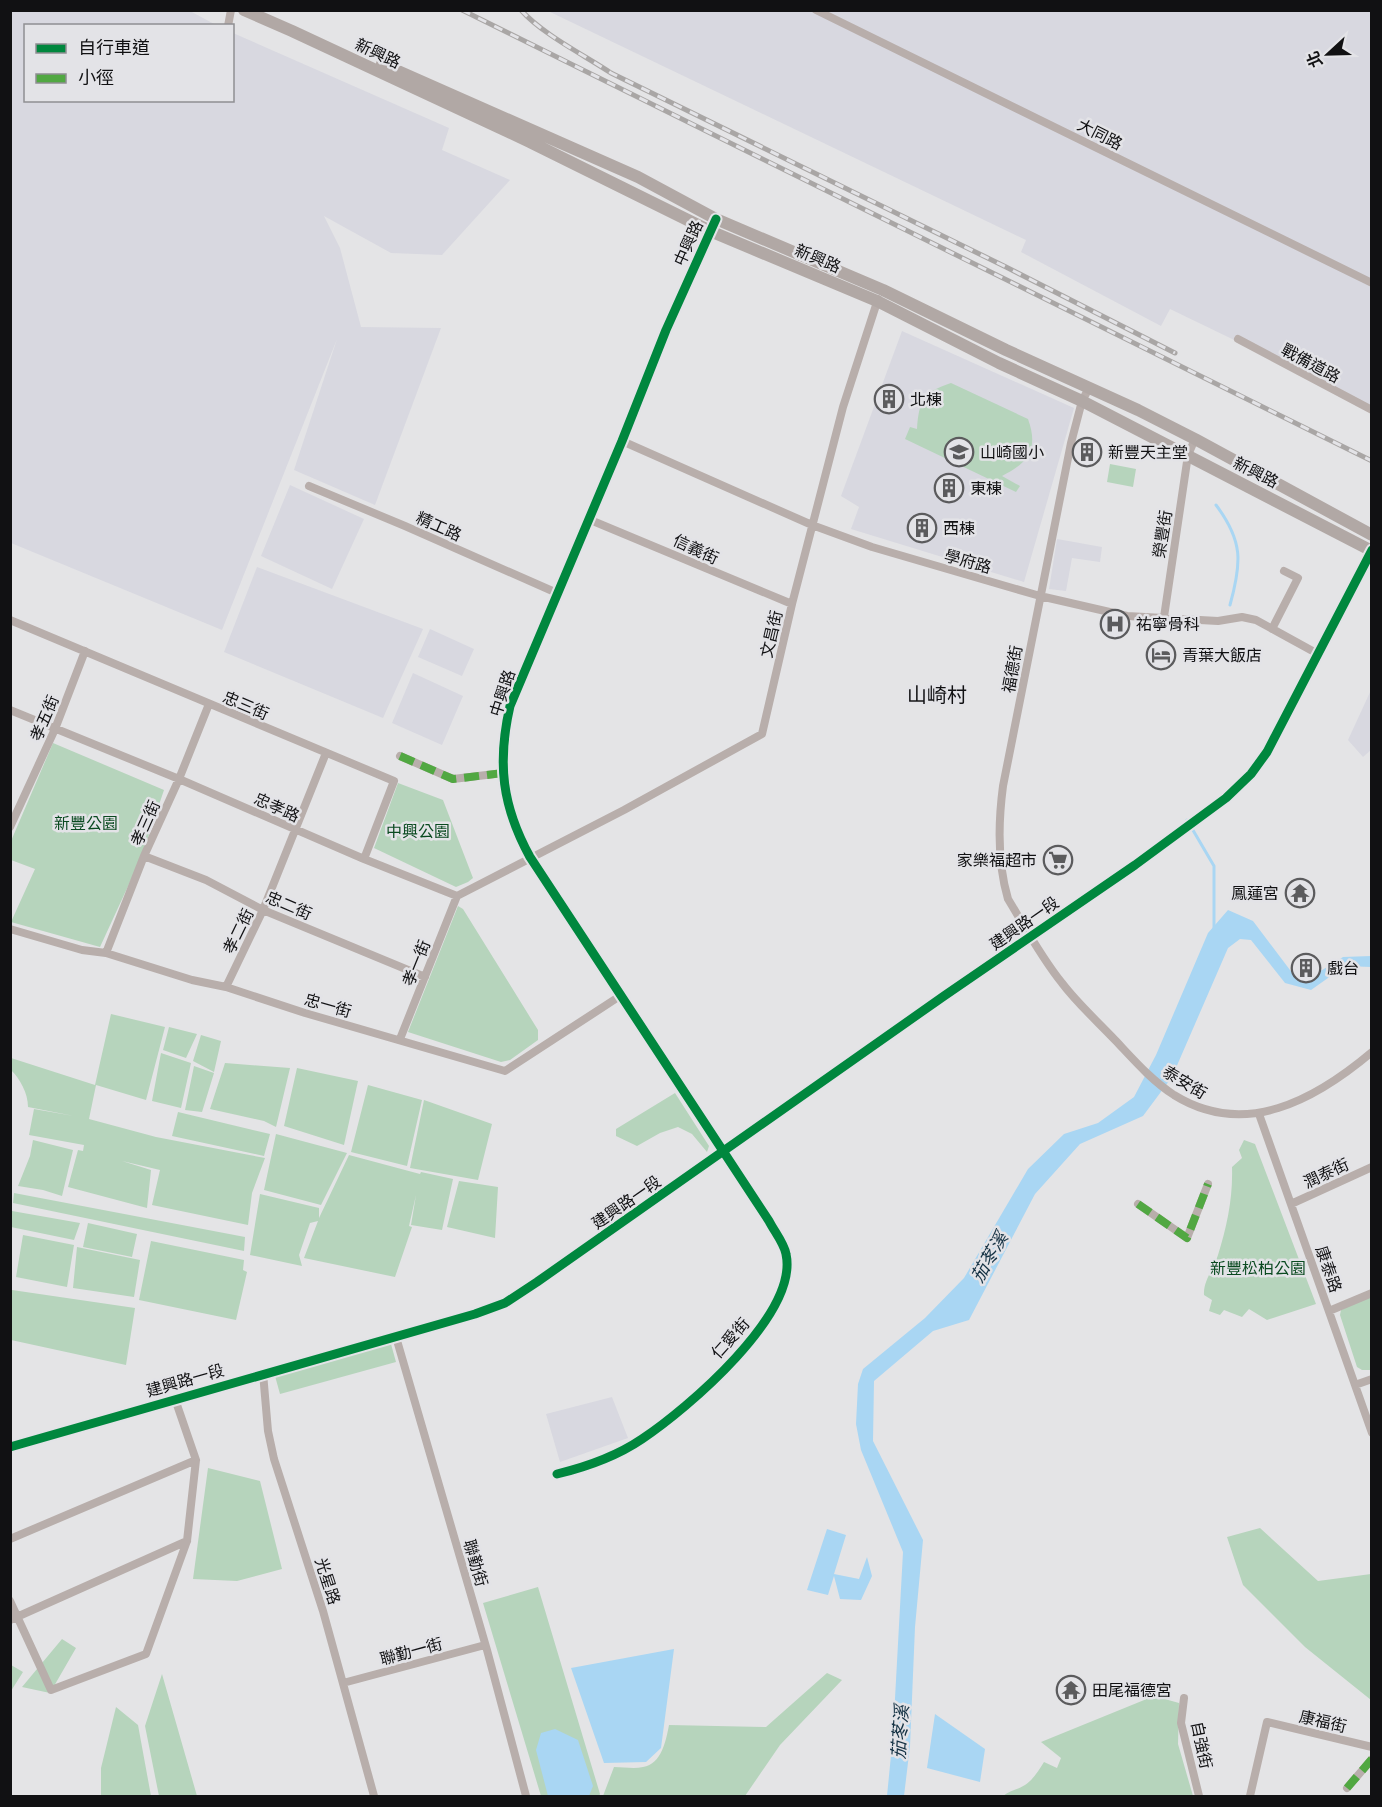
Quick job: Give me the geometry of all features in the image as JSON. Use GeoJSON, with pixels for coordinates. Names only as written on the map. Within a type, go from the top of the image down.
{"type":"FeatureCollection","features":[{"type":"Feature","properties":{"kind":"main road","name":"新興路"},"geometry":{"type":"LineString","coordinates":[[244,10],[530,142],[710,231],[877,301],[999,363],[1082,401],[1371,550]]}},
{"type":"Feature","properties":{"kind":"main road","name":"新興路"},"geometry":{"type":"LineString","coordinates":[[264,10],[638,177],[716,219],[883,290],[1138,410],[1371,535]]}},
{"type":"Feature","properties":{"kind":"street","name":"大同路"},"geometry":{"type":"LineString","coordinates":[[816,10],[1371,283]]}},
{"type":"Feature","properties":{"kind":"street","name":"中興路"},"geometry":{"type":"LineString","coordinates":[[716,219],[666,330],[622,441],[510,706],[504,740],[503,773],[509,813],[530,857],[724,1153]]}},
{"type":"Feature","properties":{"kind":"street","name":"文昌街"},"geometry":{"type":"LineString","coordinates":[[530,857],[634,805],[762,734],[792,604],[843,407],[877,301],[883,290]]}},
{"type":"Feature","properties":{"kind":"street","name":"戰備道路"},"geometry":{"type":"LineString","coordinates":[[1238,339],[1371,410]]}},
{"type":"Feature","properties":{"kind":"street","name":"福德街"},"geometry":{"type":"LineString","coordinates":[[1032,937],[1008,899],[1004,885],[998,821],[1071,443],[1082,401],[1089,388]]}},
{"type":"Feature","properties":{"kind":"street","name":"榮豐街"},"geometry":{"type":"LineString","coordinates":[[1164,617],[1188,455],[1195,439]]}},
{"type":"Feature","properties":{"kind":"street","name":"學府路"},"geometry":{"type":"LineString","coordinates":[[622,441],[812,525],[872,547],[1040,596],[1127,616],[1218,621],[1242,617],[1256,620],[1318,654]]}},
{"type":"Feature","properties":{"kind":"street","name":"精工路"},"geometry":{"type":"LineString","coordinates":[[309,486],[557,592]]}},
{"type":"Feature","properties":{"kind":"street","name":"信義街"},"geometry":{"type":"LineString","coordinates":[[588,519],[792,604]]}},
{"type":"Feature","properties":{"kind":"street","name":"建興路一段"},"geometry":{"type":"LineString","coordinates":[[10,1447],[263,1373],[396,1337],[505,1303],[724,1153],[1226,798],[1251,774],[1267,752],[1371,550]]}},
{"type":"Feature","properties":{"kind":"street"},"geometry":{"type":"LineString","coordinates":[[1272,629],[1298,578],[1284,571]]}},
{"type":"Feature","properties":{"kind":"street","name":"忠三街"},"geometry":{"type":"LineString","coordinates":[[10,620],[394,781],[364,859]]}},
{"type":"Feature","properties":{"kind":"street","name":"孝五街"},"geometry":{"type":"LineString","coordinates":[[10,827],[55,729],[85,651]]}},
{"type":"Feature","properties":{"kind":"street","name":"孝三街"},"geometry":{"type":"LineString","coordinates":[[106,953],[144,856],[179,779],[209,704]]}},
{"type":"Feature","properties":{"kind":"street","name":"忠孝路"},"geometry":{"type":"LineString","coordinates":[[10,710],[457,896]]}},
{"type":"Feature","properties":{"kind":"street","name":"孝二街"},"geometry":{"type":"LineString","coordinates":[[226,987],[263,910],[326,753]]}},
{"type":"Feature","properties":{"kind":"street"},"geometry":{"type":"LineString","coordinates":[[400,756],[453,779],[503,773]]}},
{"type":"Feature","properties":{"kind":"street","name":"忠二街"},"geometry":{"type":"LineString","coordinates":[[144,856],[206,880],[263,910],[425,977]]}},
{"type":"Feature","properties":{"kind":"street"},"geometry":{"type":"LineString","coordinates":[[457,896],[530,857]]}},
{"type":"Feature","properties":{"kind":"street","name":"孝一街"},"geometry":{"type":"LineString","coordinates":[[400,1039],[457,896]]}},
{"type":"Feature","properties":{"kind":"street","name":"忠一街"},"geometry":{"type":"LineString","coordinates":[[10,929],[82,951],[106,953],[192,980],[226,987],[505,1071],[620,996]]}},
{"type":"Feature","properties":{"kind":"street","name":"泰安街"},"geometry":{"type":"LineString","coordinates":[[1032,937],[1064,986],[1139,1065],[1174,1095],[1206,1110],[1228,1114],[1259,1114],[1325,1087],[1371,1052]]}},
{"type":"Feature","properties":{"kind":"street","name":"康泰路"},"geometry":{"type":"LineString","coordinates":[[1259,1114],[1371,1433]]}},
{"type":"Feature","properties":{"kind":"street","name":"仁愛街"},"geometry":{"type":"LineString","coordinates":[[557,1474],[620,1451],[650,1433],[709,1383],[741,1351],[776,1305],[783,1288],[786,1254],[769,1221],[724,1153]]}},
{"type":"Feature","properties":{"kind":"street","name":"潤泰街"},"geometry":{"type":"LineString","coordinates":[[1292,1204],[1371,1167]]}},
{"type":"Feature","properties":{"kind":"street"},"geometry":{"type":"LineString","coordinates":[[1138,1204],[1187,1238],[1208,1184]]}},
{"type":"Feature","properties":{"kind":"street"},"geometry":{"type":"LineString","coordinates":[[1329,1311],[1371,1293]]}},
{"type":"Feature","properties":{"kind":"street","name":"聯勤街"},"geometry":{"type":"LineString","coordinates":[[396,1337],[485,1645],[526,1797]]}},
{"type":"Feature","properties":{"kind":"street","name":"光星路"},"geometry":{"type":"LineString","coordinates":[[263,1373],[268,1431],[274,1459],[323,1611],[374,1797]]}},
{"type":"Feature","properties":{"kind":"street"},"geometry":{"type":"LineString","coordinates":[[1355,1385],[1371,1379]]}},
{"type":"Feature","properties":{"kind":"street"},"geometry":{"type":"LineString","coordinates":[[10,1601],[14,1618],[51,1690],[146,1654],[187,1541],[196,1460],[175,1399]]}},
{"type":"Feature","properties":{"kind":"street"},"geometry":{"type":"LineString","coordinates":[[10,1539],[196,1460]]}},
{"type":"Feature","properties":{"kind":"street"},"geometry":{"type":"LineString","coordinates":[[14,1618],[187,1541]]}},
{"type":"Feature","properties":{"kind":"street","name":"聯勤一街"},"geometry":{"type":"LineString","coordinates":[[343,1683],[485,1645]]}},
{"type":"Feature","properties":{"kind":"street","name":"自強街"},"geometry":{"type":"LineString","coordinates":[[1184,1698],[1181,1723],[1199,1797]]}},
{"type":"Feature","properties":{"kind":"street","name":"康福街"},"geometry":{"type":"LineString","coordinates":[[1250,1797],[1268,1722],[1371,1747]]}},
{"type":"Feature","properties":{"kind":"street"},"geometry":{"type":"LineString","coordinates":[[1347,1788],[1371,1759]]}},
{"type":"Feature","properties":{"kind":"shaded area"},"geometry":{"type":"Polygon","coordinates":[[[10,11],[190,11],[214,24],[24,24],[24,102],[234,102],[234,33],[449,128],[442,150],[510,180],[442,255],[391,253],[324,216],[340,248],[361,327],[441,328],[375,505],[294,470],[337,339],[222,630],[11,543],[10,11]]]}},
{"type":"Feature","properties":{"kind":"shaded area"},"geometry":{"type":"Polygon","coordinates":[[[548,11],[1371,11],[1371,406],[1170,309],[1161,326],[1021,252],[1026,240],[548,11]]]}},
{"type":"Feature","properties":{"kind":"shaded area","name":"山崎國小"},"geometry":{"type":"Polygon","coordinates":[[[902,331],[1074,408],[1024,582],[851,529],[859,507],[841,496],[902,331]]]}},
{"type":"Feature","properties":{"kind":"shaded area"},"geometry":{"type":"Polygon","coordinates":[[[290,485],[364,519],[332,589],[261,556],[290,485]]]}},
{"type":"Feature","properties":{"kind":"shaded area"},"geometry":{"type":"Polygon","coordinates":[[[1057,539],[1102,547],[1100,562],[1072,558],[1066,591],[1049,589],[1057,539]]]}},
{"type":"Feature","properties":{"kind":"shaded area"},"geometry":{"type":"Polygon","coordinates":[[[257,567],[423,629],[383,718],[224,652],[257,567]]]}},
{"type":"Feature","properties":{"kind":"shaded area"},"geometry":{"type":"Polygon","coordinates":[[[430,629],[474,649],[462,676],[418,657],[430,629]]]}},
{"type":"Feature","properties":{"kind":"shaded area"},"geometry":{"type":"Polygon","coordinates":[[[413,673],[463,696],[442,745],[392,723],[413,673]]]}},
{"type":"Feature","properties":{"kind":"shaded area"},"geometry":{"type":"Polygon","coordinates":[[[1371,690],[1371,750],[1363,757],[1348,740],[1371,690]]]}},
{"type":"Feature","properties":{"kind":"shaded area"},"geometry":{"type":"Polygon","coordinates":[[[612,1397],[628,1438],[560,1462],[546,1414],[612,1397]]]}},
{"type":"Feature","properties":{"kind":"green space"},"geometry":{"type":"Polygon","coordinates":[[[951,383],[1028,419],[1032,439],[1029,454],[1019,466],[1002,476],[1020,486],[1016,492],[905,439],[910,427],[917,429],[919,411],[928,394],[951,383]]]}},
{"type":"Feature","properties":{"kind":"green space"},"geometry":{"type":"Polygon","coordinates":[[[1110,464],[1136,469],[1133,487],[1107,482],[1110,464]]]}},
{"type":"Feature","properties":{"kind":"green space","name":"新豐公園"},"geometry":{"type":"Polygon","coordinates":[[[53,743],[164,790],[141,858],[100,947],[11,922],[35,869],[11,860],[11,841],[53,743]]]}},
{"type":"Feature","properties":{"kind":"green space","name":"中興公園"},"geometry":{"type":"Polygon","coordinates":[[[398,783],[443,800],[473,878],[468,882],[456,887],[374,848],[398,783]]]}},
{"type":"Feature","properties":{"kind":"green space"},"geometry":{"type":"Polygon","coordinates":[[[458,906],[463,909],[538,1030],[538,1040],[510,1060],[501,1062],[408,1032],[458,906]]]}},
{"type":"Feature","properties":{"kind":"green space"},"geometry":{"type":"Polygon","coordinates":[[[111,1014],[165,1027],[146,1100],[96,1085],[89,1119],[156,1137],[265,1158],[252,1193],[248,1225],[152,1205],[160,1170],[122,1161],[151,1170],[147,1208],[68,1187],[78,1150],[83,1151],[84,1145],[29,1135],[34,1109],[74,1116],[28,1107],[23,1087],[11,1070],[11,1058],[95,1085],[111,1014]]]}},
{"type":"Feature","properties":{"kind":"green space"},"geometry":{"type":"Polygon","coordinates":[[[169,1027],[197,1034],[186,1058],[163,1050],[169,1027]]]}},
{"type":"Feature","properties":{"kind":"green space"},"geometry":{"type":"Polygon","coordinates":[[[201,1035],[221,1041],[214,1072],[193,1061],[201,1035]]]}},
{"type":"Feature","properties":{"kind":"green space"},"geometry":{"type":"Polygon","coordinates":[[[161,1053],[191,1063],[181,1108],[152,1101],[161,1053]]]}},
{"type":"Feature","properties":{"kind":"green space"},"geometry":{"type":"Polygon","coordinates":[[[225,1063],[290,1068],[276,1127],[264,1121],[210,1109],[225,1063]]]}},
{"type":"Feature","properties":{"kind":"green space"},"geometry":{"type":"Polygon","coordinates":[[[194,1066],[214,1073],[202,1112],[185,1110],[194,1066]]]}},
{"type":"Feature","properties":{"kind":"green space"},"geometry":{"type":"Polygon","coordinates":[[[297,1068],[358,1081],[344,1145],[284,1126],[297,1068]]]}},
{"type":"Feature","properties":{"kind":"green space"},"geometry":{"type":"Polygon","coordinates":[[[368,1085],[422,1100],[407,1166],[351,1152],[368,1085]]]}},
{"type":"Feature","properties":{"kind":"green space"},"geometry":{"type":"Polygon","coordinates":[[[675,1093],[709,1146],[707,1152],[692,1134],[678,1127],[660,1133],[637,1146],[616,1136],[616,1129],[675,1093]]]}},
{"type":"Feature","properties":{"kind":"green space"},"geometry":{"type":"Polygon","coordinates":[[[424,1100],[492,1124],[478,1180],[410,1168],[424,1100]]]}},
{"type":"Feature","properties":{"kind":"green space"},"geometry":{"type":"Polygon","coordinates":[[[178,1112],[270,1134],[264,1156],[172,1136],[178,1112]]]}},
{"type":"Feature","properties":{"kind":"green space"},"geometry":{"type":"Polygon","coordinates":[[[276,1134],[347,1153],[321,1205],[264,1190],[276,1134]]]}},
{"type":"Feature","properties":{"kind":"green space"},"geometry":{"type":"Polygon","coordinates":[[[33,1140],[73,1150],[62,1196],[18,1186],[30,1156],[33,1140]]]}},
{"type":"Feature","properties":{"kind":"green space","name":"新豐松柏公園"},"geometry":{"type":"Polygon","coordinates":[[[1244,1140],[1255,1144],[1316,1304],[1267,1320],[1249,1309],[1242,1317],[1224,1310],[1220,1315],[1209,1311],[1212,1300],[1204,1295],[1205,1285],[1218,1255],[1227,1223],[1232,1190],[1232,1167],[1242,1158],[1239,1150],[1244,1140]]]}},
{"type":"Feature","properties":{"kind":"green space"},"geometry":{"type":"Polygon","coordinates":[[[349,1155],[420,1174],[421,1172],[453,1179],[442,1230],[411,1225],[416,1195],[409,1226],[412,1227],[395,1277],[304,1258],[318,1221],[310,1223],[299,1255],[302,1266],[250,1255],[260,1194],[319,1208],[319,1218],[349,1155]]]}},
{"type":"Feature","properties":{"kind":"green space"},"geometry":{"type":"Polygon","coordinates":[[[459,1181],[498,1187],[495,1238],[447,1227],[459,1181]]]}},
{"type":"Feature","properties":{"kind":"green space"},"geometry":{"type":"Polygon","coordinates":[[[14,1193],[245,1237],[244,1251],[13,1203],[14,1193]]]}},
{"type":"Feature","properties":{"kind":"green space"},"geometry":{"type":"Polygon","coordinates":[[[12,1211],[80,1223],[74,1240],[11,1227],[12,1211]]]}},
{"type":"Feature","properties":{"kind":"green space"},"geometry":{"type":"Polygon","coordinates":[[[88,1223],[137,1234],[132,1257],[83,1247],[88,1223]]]}},
{"type":"Feature","properties":{"kind":"green space"},"geometry":{"type":"Polygon","coordinates":[[[23,1235],[74,1245],[67,1287],[16,1277],[23,1235]]]}},
{"type":"Feature","properties":{"kind":"green space"},"geometry":{"type":"Polygon","coordinates":[[[151,1241],[244,1260],[243,1270],[247,1272],[236,1320],[139,1300],[151,1241]]]}},
{"type":"Feature","properties":{"kind":"green space"},"geometry":{"type":"Polygon","coordinates":[[[77,1247],[140,1260],[134,1297],[73,1288],[77,1247]]]}},
{"type":"Feature","properties":{"kind":"green space"},"geometry":{"type":"Polygon","coordinates":[[[12,1290],[135,1308],[126,1365],[11,1340],[12,1290]]]}},
{"type":"Feature","properties":{"kind":"green space"},"geometry":{"type":"Polygon","coordinates":[[[1371,1295],[1371,1370],[1362,1370],[1357,1367],[1340,1315],[1341,1310],[1371,1295]]]}},
{"type":"Feature","properties":{"kind":"green space"},"geometry":{"type":"Polygon","coordinates":[[[391,1344],[396,1362],[280,1394],[275,1376],[391,1344]]]}},
{"type":"Feature","properties":{"kind":"green space"},"geometry":{"type":"Polygon","coordinates":[[[208,1468],[260,1481],[282,1569],[237,1581],[193,1579],[208,1468]]]}},
{"type":"Feature","properties":{"kind":"green space"},"geometry":{"type":"Polygon","coordinates":[[[1260,1528],[1318,1581],[1371,1574],[1371,1700],[1305,1647],[1243,1585],[1227,1537],[1260,1528]]]}},
{"type":"Feature","properties":{"kind":"green space"},"geometry":{"type":"Polygon","coordinates":[[[538,1587],[599,1796],[541,1796],[483,1603],[538,1587]]]}},
{"type":"Feature","properties":{"kind":"green space"},"geometry":{"type":"Polygon","coordinates":[[[62,1639],[76,1648],[50,1693],[22,1687],[62,1639]]]}},
{"type":"Feature","properties":{"kind":"green space"},"geometry":{"type":"Polygon","coordinates":[[[11,1665],[23,1672],[11,1691],[11,1665]]]}},
{"type":"Feature","properties":{"kind":"green space"},"geometry":{"type":"Polygon","coordinates":[[[827,1673],[842,1680],[780,1745],[745,1796],[603,1796],[614,1767],[640,1768],[655,1761],[662,1750],[669,1725],[766,1727],[827,1673]]]}},
{"type":"Feature","properties":{"kind":"green space"},"geometry":{"type":"Polygon","coordinates":[[[162,1674],[197,1796],[159,1796],[145,1726],[162,1674]]]}},
{"type":"Feature","properties":{"kind":"green space"},"geometry":{"type":"Polygon","coordinates":[[[1154,1696],[1179,1703],[1178,1744],[1193,1796],[1003,1796],[1028,1783],[1044,1762],[1057,1768],[1061,1758],[1041,1742],[1154,1696]]]}},
{"type":"Feature","properties":{"kind":"green space"},"geometry":{"type":"Polygon","coordinates":[[[116,1707],[138,1725],[151,1796],[101,1796],[101,1768],[116,1707]]]}},
{"type":"Feature","properties":{"kind":"water","name":"茄苳溪"},"geometry":{"type":"Polygon","coordinates":[[[1228,910],[1253,921],[1299,979],[1311,977],[1343,957],[1371,956],[1371,967],[1345,966],[1311,990],[1285,983],[1251,940],[1240,939],[1228,948],[1172,1077],[1143,1116],[1080,1144],[1035,1194],[969,1320],[933,1331],[874,1381],[873,1441],[923,1540],[915,1627],[910,1746],[904,1796],[887,1796],[893,1735],[903,1552],[861,1450],[856,1424],[858,1384],[863,1369],[925,1318],[964,1278],[1028,1169],[1064,1134],[1098,1123],[1134,1097],[1156,1055],[1208,933],[1228,910]]]}},
{"type":"Feature","properties":{"kind":"water"},"geometry":{"type":"Polygon","coordinates":[[[827,1529],[846,1535],[834,1574],[859,1579],[867,1557],[872,1576],[861,1600],[840,1599],[834,1576],[828,1595],[807,1590],[827,1529]]]}},
{"type":"Feature","properties":{"kind":"water"},"geometry":{"type":"Polygon","coordinates":[[[674,1649],[661,1748],[646,1762],[604,1763],[571,1668],[674,1649]]]}},
{"type":"Feature","properties":{"kind":"water"},"geometry":{"type":"Polygon","coordinates":[[[935,1714],[985,1749],[980,1782],[927,1768],[935,1714]]]}},
{"type":"Feature","properties":{"kind":"water"},"geometry":{"type":"Polygon","coordinates":[[[555,1729],[578,1740],[593,1786],[589,1796],[548,1796],[536,1750],[541,1733],[555,1729]]]}},
{"type":"Feature","properties":{"kind":"waterway"},"geometry":{"type":"LineString","coordinates":[[1216,505],[1231,530],[1238,552],[1237,576],[1230,605]]}},
{"type":"Feature","properties":{"kind":"waterway"},"geometry":{"type":"LineString","coordinates":[[1187,820],[1214,866],[1214,928]]}},
{"type":"Feature","properties":{"kind":"railway"},"geometry":{"type":"LineString","coordinates":[[462,10],[1372,461]]}},
{"type":"Feature","properties":{"kind":"railway"},"geometry":{"type":"LineString","coordinates":[[521,10],[552,36],[611,73],[1006,267],[1175,353]]}},
{"type":"Feature","properties":{"kind":"marked path"},"geometry":{"type":"LineString","coordinates":[[400,756],[453,779],[503,773]]}},
{"type":"Feature","properties":{"kind":"marked path"},"geometry":{"type":"LineString","coordinates":[[1138,1204],[1187,1238],[1208,1184]]}},
{"type":"Feature","properties":{"kind":"marked path"},"geometry":{"type":"LineString","coordinates":[[1347,1788],[1372,1759]]}},
{"type":"Feature","properties":{"kind":"cycle path"},"geometry":{"type":"LineString","coordinates":[[557,1474],[622,1451],[662,1425],[685,1406],[736,1358],[758,1331],[775,1304],[785,1278],[785,1250],[769,1221],[530,857],[513,820],[503,765],[510,706],[622,441],[666,330],[716,219]]}},
{"type":"Feature","properties":{"kind":"cycle path"},"geometry":{"type":"LineString","coordinates":[[10,1447],[475,1314],[505,1303],[537,1282],[1135,865],[1226,798],[1251,774],[1267,752],[1372,550]]}},
{"type":"Feature","properties":{"kind":"place","name":"北棟"},"geometry":{"type":"Point","coordinates":[889,399]}},
{"type":"Feature","properties":{"kind":"place","name":"山崎國小"},"geometry":{"type":"Point","coordinates":[959,452]}},
{"type":"Feature","properties":{"kind":"place","name":"新豐天主堂"},"geometry":{"type":"Point","coordinates":[1087,452]}},
{"type":"Feature","properties":{"kind":"place","name":"東棟"},"geometry":{"type":"Point","coordinates":[949,488]}},
{"type":"Feature","properties":{"kind":"place","name":"西棟"},"geometry":{"type":"Point","coordinates":[922,528]}},
{"type":"Feature","properties":{"kind":"place","name":"祐寧骨科"},"geometry":{"type":"Point","coordinates":[1115,624]}},
{"type":"Feature","properties":{"kind":"place","name":"青葉大飯店"},"geometry":{"type":"Point","coordinates":[1161,655]}},
{"type":"Feature","properties":{"kind":"place","name":"家樂福超市"},"geometry":{"type":"Point","coordinates":[1058,860]}},
{"type":"Feature","properties":{"kind":"place","name":"鳳蓮宮"},"geometry":{"type":"Point","coordinates":[1300,893]}},
{"type":"Feature","properties":{"kind":"place","name":"戲台"},"geometry":{"type":"Point","coordinates":[1306,968]}},
{"type":"Feature","properties":{"kind":"place","name":"田尾福德宮"},"geometry":{"type":"Point","coordinates":[1071,1690]}},
{"type":"Feature","properties":{"kind":"district","name":"山崎村"},"geometry":{"type":"Point","coordinates":[937,695]}}]}
